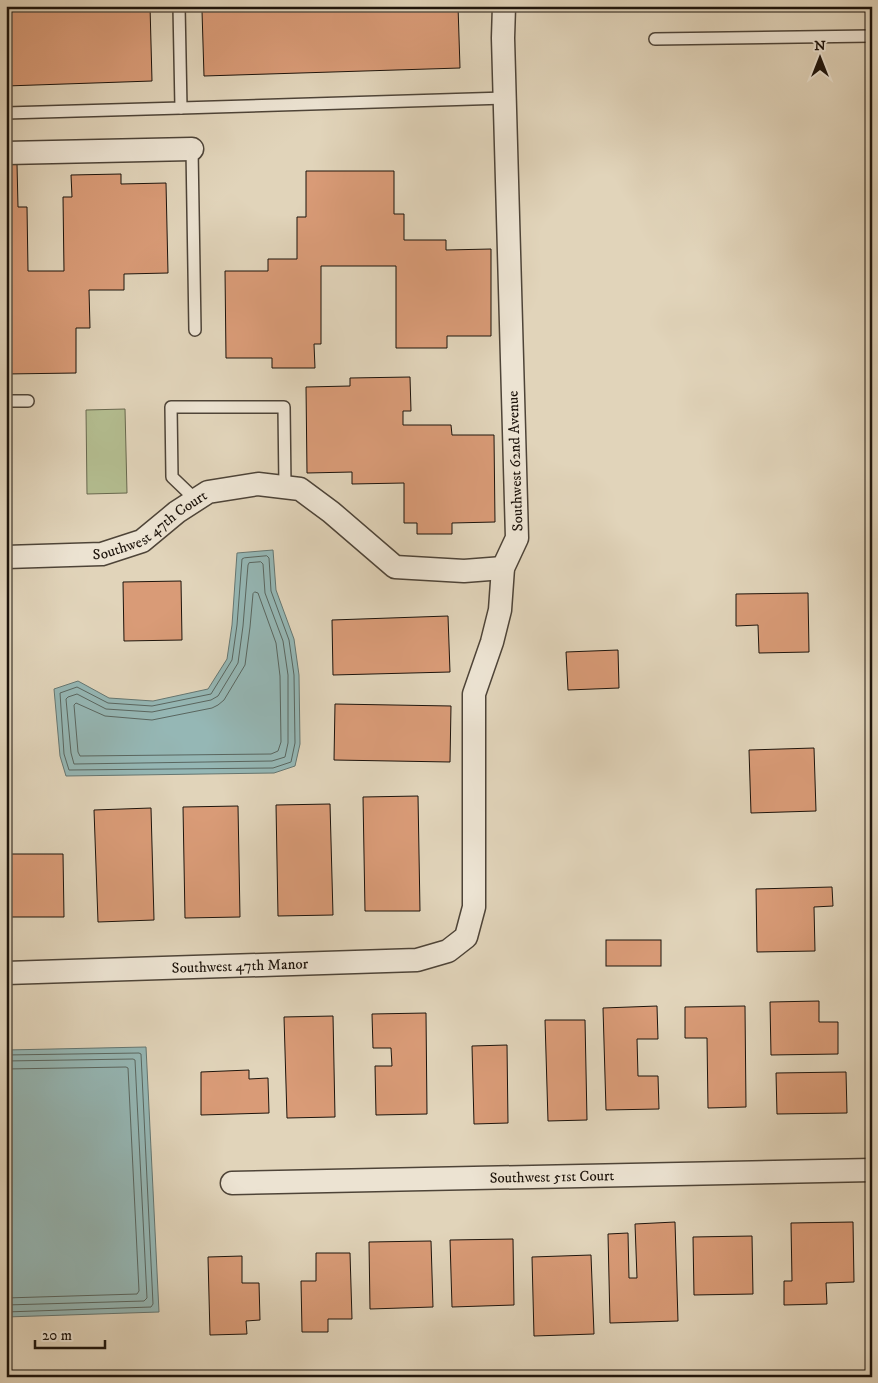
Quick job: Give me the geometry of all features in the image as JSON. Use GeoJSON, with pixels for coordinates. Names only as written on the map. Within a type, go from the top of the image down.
{"type":"FeatureCollection","features":[{"type":"Feature","properties":{"kind":"street","name":"Southwest 62nd Avenue"},"geometry":{"type":"LineString","coordinates":[[466,937],[474,907],[474,694],[492,642],[500,610],[503,568],[517,538],[503,38],[504,6]]}},
{"type":"Feature","properties":{"kind":"street"},"geometry":{"type":"LineString","coordinates":[[6,153],[192,149]]}},
{"type":"Feature","properties":{"kind":"street","name":"Southwest 47th Court"},"geometry":{"type":"LineString","coordinates":[[6,557],[102,554],[142,541],[177,512],[208,492],[258,484],[300,489],[331,512],[395,567],[464,571],[503,568]]}},
{"type":"Feature","properties":{"kind":"street","name":"Southwest 47th Manor"},"geometry":{"type":"LineString","coordinates":[[6,973],[417,960],[448,951],[466,937]]}},
{"type":"Feature","properties":{"kind":"street","name":"Southwest 51st Court"},"geometry":{"type":"LineString","coordinates":[[232,1183],[872,1170]]}},
{"type":"Feature","properties":{"kind":"lane"},"geometry":{"type":"LineString","coordinates":[[179,6],[181,108]]}},
{"type":"Feature","properties":{"kind":"lane"},"geometry":{"type":"LineString","coordinates":[[655,39],[872,36]]}},
{"type":"Feature","properties":{"kind":"lane"},"geometry":{"type":"LineString","coordinates":[[6,113],[505,98]]}},
{"type":"Feature","properties":{"kind":"lane"},"geometry":{"type":"LineString","coordinates":[[192,149],[195,330]]}},
{"type":"Feature","properties":{"kind":"lane"},"geometry":{"type":"LineString","coordinates":[[6,401],[28,401]]}},
{"type":"Feature","properties":{"kind":"lane"},"geometry":{"type":"LineString","coordinates":[[196,500],[172,477],[171,406],[284,406],[285,487]]}},
{"type":"Feature","properties":{"kind":"green space"},"geometry":{"type":"Polygon","coordinates":[[[125,409],[127,493],[87,494],[86,410],[125,409]]]}},
{"type":"Feature","properties":{"kind":"water"},"geometry":{"type":"Polygon","coordinates":[[[273,550],[276,590],[294,639],[299,675],[300,744],[295,766],[274,773],[66,776],[60,756],[54,689],[78,681],[109,698],[153,701],[208,689],[227,659],[232,625],[237,553],[273,550]]]}},
{"type":"Feature","properties":{"kind":"water"},"geometry":{"type":"Polygon","coordinates":[[[146,1047],[159,1312],[6,1317],[6,1050],[146,1047]]]}},
{"type":"Feature","properties":{"kind":"building"},"geometry":{"type":"Polygon","coordinates":[[[6,6],[150,6],[152,81],[6,86],[6,6]]]}},
{"type":"Feature","properties":{"kind":"building"},"geometry":{"type":"Polygon","coordinates":[[[334,6],[458,6],[460,68],[204,76],[202,11],[334,6]]]}},
{"type":"Feature","properties":{"kind":"building"},"geometry":{"type":"Polygon","coordinates":[[[6,164],[17,164],[18,207],[27,207],[28,271],[64,271],[63,197],[72,197],[71,175],[121,174],[121,184],[166,183],[168,273],[124,274],[124,290],[89,290],[90,328],[76,328],[76,373],[6,374],[6,164]]]}},
{"type":"Feature","properties":{"kind":"building"},"geometry":{"type":"Polygon","coordinates":[[[306,171],[394,171],[394,214],[404,214],[404,240],[446,240],[446,250],[491,249],[491,336],[447,336],[447,348],[396,348],[396,266],[321,266],[321,344],[314,344],[315,368],[272,368],[272,358],[226,358],[225,271],[268,271],[268,259],[297,259],[297,217],[306,217],[306,171]]]}},
{"type":"Feature","properties":{"kind":"building"},"geometry":{"type":"Polygon","coordinates":[[[410,377],[411,411],[403,411],[403,425],[451,425],[452,435],[494,435],[495,522],[452,523],[452,534],[417,534],[417,523],[404,523],[404,483],[352,484],[352,472],[307,473],[306,387],[350,386],[350,378],[410,377]]]}},
{"type":"Feature","properties":{"kind":"building"},"geometry":{"type":"Polygon","coordinates":[[[181,581],[182,640],[124,641],[123,582],[181,581]]]}},
{"type":"Feature","properties":{"kind":"building"},"geometry":{"type":"Polygon","coordinates":[[[808,593],[809,652],[759,653],[758,625],[736,626],[736,594],[808,593]]]}},
{"type":"Feature","properties":{"kind":"building"},"geometry":{"type":"Polygon","coordinates":[[[448,616],[450,672],[333,675],[332,620],[448,616]]]}},
{"type":"Feature","properties":{"kind":"building"},"geometry":{"type":"Polygon","coordinates":[[[618,650],[619,688],[568,690],[566,652],[618,650]]]}},
{"type":"Feature","properties":{"kind":"building"},"geometry":{"type":"Polygon","coordinates":[[[335,704],[451,706],[450,762],[334,760],[335,704]]]}},
{"type":"Feature","properties":{"kind":"building"},"geometry":{"type":"Polygon","coordinates":[[[814,748],[816,811],[751,813],[749,750],[814,748]]]}},
{"type":"Feature","properties":{"kind":"building"},"geometry":{"type":"Polygon","coordinates":[[[418,796],[420,911],[365,911],[363,797],[418,796]]]}},
{"type":"Feature","properties":{"kind":"building"},"geometry":{"type":"Polygon","coordinates":[[[330,804],[333,915],[278,916],[276,805],[330,804]]]}},
{"type":"Feature","properties":{"kind":"building"},"geometry":{"type":"Polygon","coordinates":[[[238,806],[240,917],[185,918],[183,807],[238,806]]]}},
{"type":"Feature","properties":{"kind":"building"},"geometry":{"type":"Polygon","coordinates":[[[151,808],[154,920],[98,922],[94,810],[151,808]]]}},
{"type":"Feature","properties":{"kind":"building"},"geometry":{"type":"Polygon","coordinates":[[[6,854],[63,854],[64,917],[6,917],[6,854]]]}},
{"type":"Feature","properties":{"kind":"building"},"geometry":{"type":"Polygon","coordinates":[[[832,887],[833,906],[814,907],[815,951],[757,952],[756,889],[832,887]]]}},
{"type":"Feature","properties":{"kind":"building"},"geometry":{"type":"Polygon","coordinates":[[[606,940],[661,940],[661,966],[606,966],[606,940]]]}},
{"type":"Feature","properties":{"kind":"building"},"geometry":{"type":"Polygon","coordinates":[[[819,1001],[819,1022],[838,1022],[838,1054],[771,1055],[770,1002],[819,1001]]]}},
{"type":"Feature","properties":{"kind":"building"},"geometry":{"type":"Polygon","coordinates":[[[657,1006],[658,1039],[637,1039],[638,1076],[658,1076],[659,1109],[606,1110],[603,1008],[657,1006]]]}},
{"type":"Feature","properties":{"kind":"building"},"geometry":{"type":"Polygon","coordinates":[[[745,1006],[746,1107],[708,1108],[707,1038],[685,1038],[685,1007],[745,1006]]]}},
{"type":"Feature","properties":{"kind":"building"},"geometry":{"type":"Polygon","coordinates":[[[426,1013],[427,1114],[376,1115],[375,1066],[392,1066],[391,1048],[373,1048],[372,1014],[426,1013]]]}},
{"type":"Feature","properties":{"kind":"building"},"geometry":{"type":"Polygon","coordinates":[[[333,1016],[335,1117],[287,1118],[284,1017],[333,1016]]]}},
{"type":"Feature","properties":{"kind":"building"},"geometry":{"type":"Polygon","coordinates":[[[545,1020],[585,1020],[587,1120],[548,1121],[545,1020]]]}},
{"type":"Feature","properties":{"kind":"building"},"geometry":{"type":"Polygon","coordinates":[[[507,1045],[508,1123],[474,1124],[472,1046],[507,1045]]]}},
{"type":"Feature","properties":{"kind":"building"},"geometry":{"type":"Polygon","coordinates":[[[249,1070],[249,1079],[268,1078],[269,1113],[201,1115],[201,1072],[249,1070]]]}},
{"type":"Feature","properties":{"kind":"building"},"geometry":{"type":"Polygon","coordinates":[[[846,1072],[847,1113],[777,1114],[776,1073],[846,1072]]]}},
{"type":"Feature","properties":{"kind":"building"},"geometry":{"type":"Polygon","coordinates":[[[675,1222],[678,1321],[610,1323],[608,1234],[628,1233],[629,1278],[637,1278],[635,1224],[675,1222]]]}},
{"type":"Feature","properties":{"kind":"building"},"geometry":{"type":"Polygon","coordinates":[[[853,1222],[854,1282],[826,1283],[827,1304],[784,1305],[784,1281],[792,1281],[791,1223],[853,1222]]]}},
{"type":"Feature","properties":{"kind":"building"},"geometry":{"type":"Polygon","coordinates":[[[752,1236],[753,1294],[694,1295],[693,1237],[752,1236]]]}},
{"type":"Feature","properties":{"kind":"building"},"geometry":{"type":"Polygon","coordinates":[[[513,1239],[514,1305],[452,1307],[450,1240],[513,1239]]]}},
{"type":"Feature","properties":{"kind":"building"},"geometry":{"type":"Polygon","coordinates":[[[431,1241],[433,1307],[370,1309],[369,1242],[431,1241]]]}},
{"type":"Feature","properties":{"kind":"building"},"geometry":{"type":"Polygon","coordinates":[[[316,1253],[350,1253],[352,1319],[328,1319],[328,1332],[302,1332],[301,1281],[316,1281],[316,1253]]]}},
{"type":"Feature","properties":{"kind":"building"},"geometry":{"type":"Polygon","coordinates":[[[591,1255],[594,1334],[534,1336],[532,1257],[591,1255]]]}},
{"type":"Feature","properties":{"kind":"building"},"geometry":{"type":"Polygon","coordinates":[[[242,1256],[242,1283],[259,1283],[260,1320],[246,1321],[247,1334],[210,1335],[208,1257],[242,1256]]]}}]}
